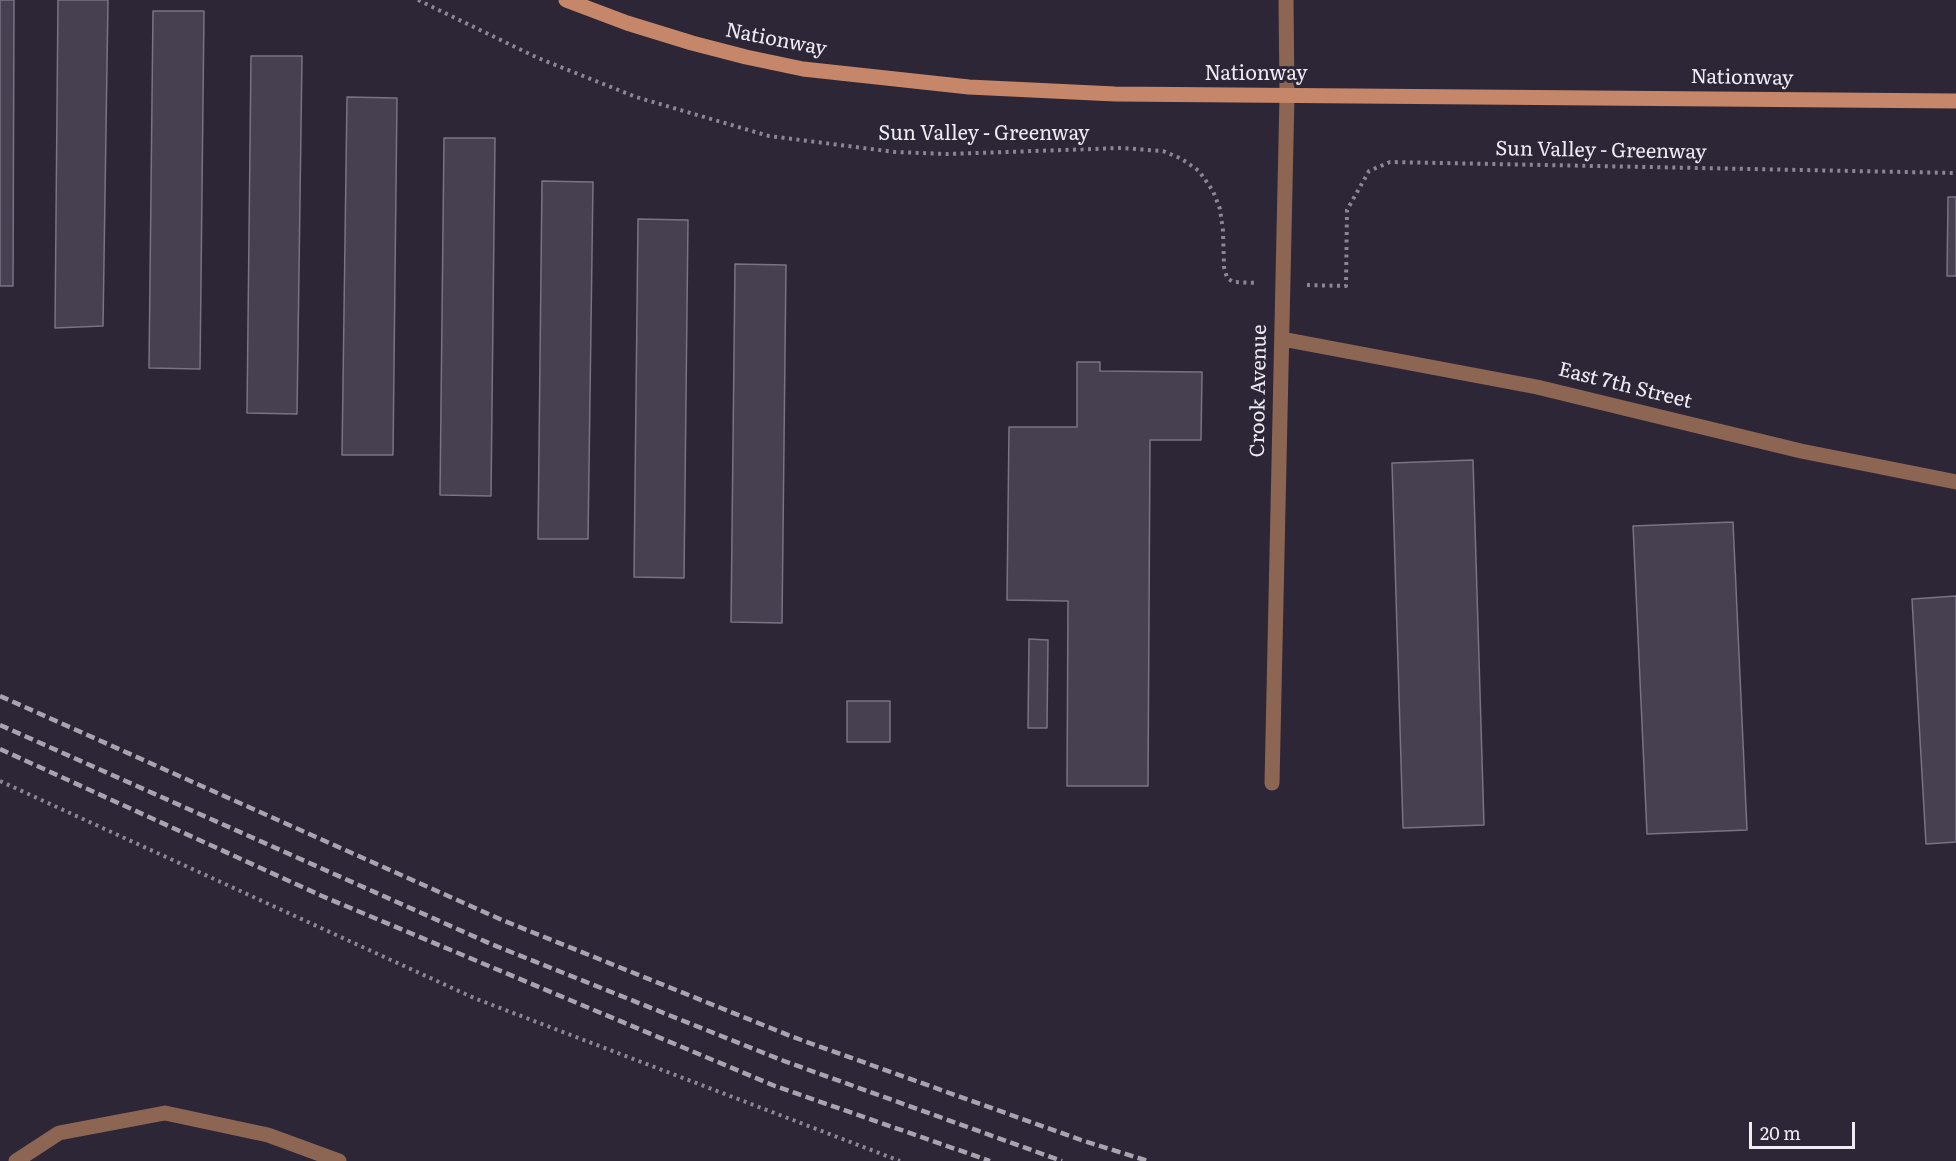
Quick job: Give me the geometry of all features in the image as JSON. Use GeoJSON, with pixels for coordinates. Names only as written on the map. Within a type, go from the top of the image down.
{"type":"FeatureCollection","features":[{"type":"Feature","properties":{"kind":"main road","name":"Nationway"},"geometry":{"type":"LineString","coordinates":[[566,0],[627,23],[692,43],[803,69],[946,85],[1115,94],[1956,101]]}},
{"type":"Feature","properties":{"kind":"street","name":"Crook Avenue"},"geometry":{"type":"LineString","coordinates":[[1272,783],[1287,95],[1286,0]]}},
{"type":"Feature","properties":{"kind":"street","name":"East 7th Street"},"geometry":{"type":"LineString","coordinates":[[1282,339],[1537,387],[1801,451],[1956,482]]}},
{"type":"Feature","properties":{"kind":"street"},"geometry":{"type":"LineString","coordinates":[[16,1161],[59,1133],[165,1113],[268,1135],[339,1161]]}},
{"type":"Feature","properties":{"kind":"path","name":"Sun Valley - Greenway"},"geometry":{"type":"LineString","coordinates":[[418,0],[538,58],[636,97],[769,136],[895,152],[948,154],[1121,148],[1163,151],[1182,159],[1199,171],[1213,191],[1220,209],[1224,267],[1227,278],[1233,282]]}},
{"type":"Feature","properties":{"kind":"path","name":"Sun Valley - Greenway"},"geometry":{"type":"LineString","coordinates":[[1346,286],[1347,210],[1369,171],[1390,162],[1956,173]]}},
{"type":"Feature","properties":{"kind":"path"},"geometry":{"type":"LineString","coordinates":[[0,781],[474,998],[900,1161]]}},
{"type":"Feature","properties":{"kind":"building"},"geometry":{"type":"Polygon","coordinates":[[[0,0],[14,0],[13,286],[0,286],[0,0]]]}},
{"type":"Feature","properties":{"kind":"building"},"geometry":{"type":"Polygon","coordinates":[[[58,0],[108,0],[103,326],[55,328],[58,0]]]}},
{"type":"Feature","properties":{"kind":"building"},"geometry":{"type":"Polygon","coordinates":[[[153,11],[204,11],[200,369],[149,368],[153,11]]]}},
{"type":"Feature","properties":{"kind":"building"},"geometry":{"type":"Polygon","coordinates":[[[251,56],[302,56],[297,414],[247,413],[251,56]]]}},
{"type":"Feature","properties":{"kind":"building"},"geometry":{"type":"Polygon","coordinates":[[[347,97],[397,98],[393,455],[342,455],[347,97]]]}},
{"type":"Feature","properties":{"kind":"building"},"geometry":{"type":"Polygon","coordinates":[[[444,138],[495,138],[491,496],[440,495],[444,138]]]}},
{"type":"Feature","properties":{"kind":"building"},"geometry":{"type":"Polygon","coordinates":[[[542,181],[593,182],[588,539],[538,539],[542,181]]]}},
{"type":"Feature","properties":{"kind":"building"},"geometry":{"type":"Polygon","coordinates":[[[1948,197],[1956,197],[1956,276],[1947,276],[1948,197]]]}},
{"type":"Feature","properties":{"kind":"building"},"geometry":{"type":"Polygon","coordinates":[[[638,219],[688,220],[684,578],[634,577],[638,219]]]}},
{"type":"Feature","properties":{"kind":"building"},"geometry":{"type":"Polygon","coordinates":[[[735,264],[786,265],[782,623],[731,622],[735,264]]]}},
{"type":"Feature","properties":{"kind":"building"},"geometry":{"type":"Polygon","coordinates":[[[1077,362],[1100,362],[1100,371],[1202,372],[1201,440],[1150,440],[1148,786],[1067,786],[1068,601],[1007,600],[1009,427],[1077,427],[1077,362]]]}},
{"type":"Feature","properties":{"kind":"building"},"geometry":{"type":"Polygon","coordinates":[[[1473,460],[1484,825],[1403,828],[1392,463],[1473,460]]]}},
{"type":"Feature","properties":{"kind":"building"},"geometry":{"type":"Polygon","coordinates":[[[1733,522],[1747,830],[1647,834],[1633,526],[1733,522]]]}},
{"type":"Feature","properties":{"kind":"building"},"geometry":{"type":"Polygon","coordinates":[[[1956,596],[1956,842],[1926,844],[1912,599],[1956,596]]]}},
{"type":"Feature","properties":{"kind":"building"},"geometry":{"type":"Polygon","coordinates":[[[1029,639],[1048,640],[1047,728],[1028,728],[1029,639]]]}},
{"type":"Feature","properties":{"kind":"building"},"geometry":{"type":"Polygon","coordinates":[[[847,701],[890,701],[890,742],[847,742],[847,701]]]}},
{"type":"Feature","properties":{"kind":"railway"},"geometry":{"type":"LineString","coordinates":[[0,696],[502,920],[793,1037],[1081,1140],[1148,1161]]}},
{"type":"Feature","properties":{"kind":"railway"},"geometry":{"type":"LineString","coordinates":[[0,725],[491,944],[784,1061],[1062,1161]]}},
{"type":"Feature","properties":{"kind":"railway"},"geometry":{"type":"LineString","coordinates":[[0,749],[322,896],[775,1086],[990,1161]]}}]}
